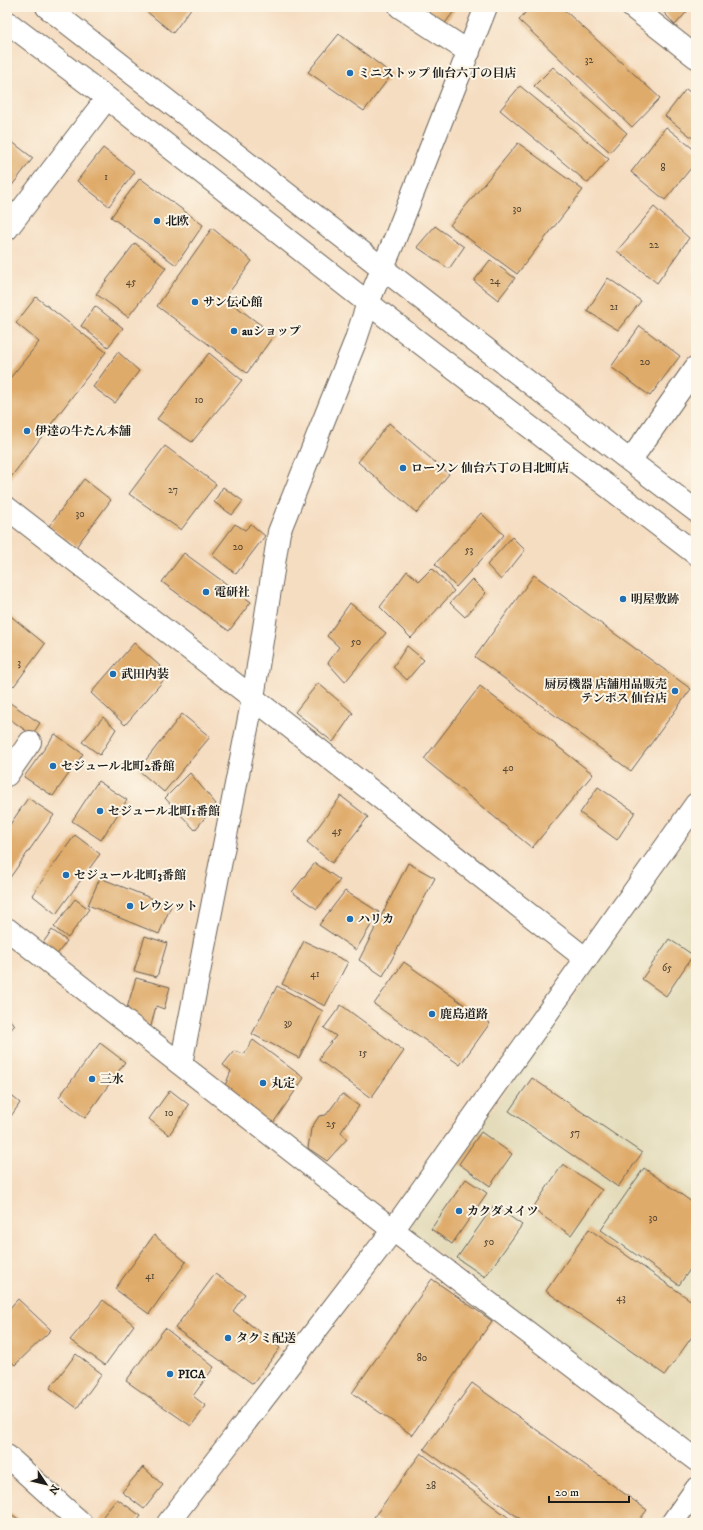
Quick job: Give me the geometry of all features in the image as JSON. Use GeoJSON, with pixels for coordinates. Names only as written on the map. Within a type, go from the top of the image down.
{"type":"FeatureCollection","features":[{"type":"Feature","properties":{"kind":"street"},"geometry":{"type":"LineString","coordinates":[[400,7],[469,52]]}},
{"type":"Feature","properties":{"kind":"street"},"geometry":{"type":"LineString","coordinates":[[181,1064],[253,698],[279,532],[355,342],[368,303],[486,7]]}},
{"type":"Feature","properties":{"kind":"street"},"geometry":{"type":"LineString","coordinates":[[632,7],[693,48]]}},
{"type":"Feature","properties":{"kind":"street"},"geometry":{"type":"LineString","coordinates":[[51,8],[382,268],[696,511]]}},
{"type":"Feature","properties":{"kind":"street"},"geometry":{"type":"LineString","coordinates":[[7,22],[107,98],[368,303],[696,554]]}},
{"type":"Feature","properties":{"kind":"street"},"geometry":{"type":"LineString","coordinates":[[7,229],[107,98]]}},
{"type":"Feature","properties":{"kind":"street"},"geometry":{"type":"LineString","coordinates":[[630,461],[696,367]]}},
{"type":"Feature","properties":{"kind":"street"},"geometry":{"type":"LineString","coordinates":[[7,508],[253,698],[586,959]]}},
{"type":"Feature","properties":{"kind":"street"},"geometry":{"type":"LineString","coordinates":[[7,775],[30,742]]}},
{"type":"Feature","properties":{"kind":"street"},"geometry":{"type":"LineString","coordinates":[[168,1523],[393,1230],[696,804]]}},
{"type":"Feature","properties":{"kind":"street"},"geometry":{"type":"LineString","coordinates":[[7,929],[393,1230],[696,1460]]}},
{"type":"Feature","properties":{"kind":"street"},"geometry":{"type":"LineString","coordinates":[[7,1456],[81,1523]]}},
{"type":"Feature","properties":{"kind":"street"},"geometry":{"type":"LineString","coordinates":[[672,1523],[696,1489]]}},
{"type":"Feature","properties":{"kind":"shaded area"},"geometry":{"type":"Polygon","coordinates":[[[696,825],[696,1443],[695,1444],[407,1229],[696,825]]]}},
{"type":"Feature","properties":{"kind":"building"},"geometry":{"type":"Polygon","coordinates":[[[141,7],[192,7],[173,33],[141,7]]]}},
{"type":"Feature","properties":{"kind":"building"},"geometry":{"type":"Polygon","coordinates":[[[427,7],[457,7],[443,26],[424,12],[427,7]]]}},
{"type":"Feature","properties":{"kind":"building"},"geometry":{"type":"Polygon","coordinates":[[[530,7],[561,7],[660,98],[632,127],[519,20],[530,7]]]}},
{"type":"Feature","properties":{"kind":"building"},"geometry":{"type":"Polygon","coordinates":[[[659,7],[691,7],[675,25],[659,7]]]}},
{"type":"Feature","properties":{"kind":"building","name":"ミニストップ 仙台六丁の目店"},"geometry":{"type":"Polygon","coordinates":[[[339,34],[392,74],[364,111],[308,72],[339,34]]]}},
{"type":"Feature","properties":{"kind":"building"},"geometry":{"type":"Polygon","coordinates":[[[553,67],[627,133],[610,152],[534,86],[553,67]]]}},
{"type":"Feature","properties":{"kind":"building"},"geometry":{"type":"Polygon","coordinates":[[[520,86],[609,159],[588,183],[500,110],[520,86]]]}},
{"type":"Feature","properties":{"kind":"building"},"geometry":{"type":"Polygon","coordinates":[[[686,89],[696,97],[696,136],[694,139],[665,116],[686,89]]]}},
{"type":"Feature","properties":{"kind":"building"},"geometry":{"type":"Polygon","coordinates":[[[666,127],[696,151],[696,162],[665,200],[631,172],[666,127]]]}},
{"type":"Feature","properties":{"kind":"building"},"geometry":{"type":"Polygon","coordinates":[[[7,138],[33,158],[7,192],[7,138]]]}},
{"type":"Feature","properties":{"kind":"building"},"geometry":{"type":"Polygon","coordinates":[[[518,143],[583,190],[517,274],[450,225],[518,143]]]}},
{"type":"Feature","properties":{"kind":"building"},"geometry":{"type":"Polygon","coordinates":[[[103,148],[135,172],[109,206],[77,181],[103,148]]]}},
{"type":"Feature","properties":{"kind":"building","name":"北欧"},"geometry":{"type":"Polygon","coordinates":[[[140,178],[203,225],[176,265],[111,217],[140,178]]]}},
{"type":"Feature","properties":{"kind":"building"},"geometry":{"type":"Polygon","coordinates":[[[654,207],[689,238],[657,283],[617,251],[654,207]]]}},
{"type":"Feature","properties":{"kind":"building"},"geometry":{"type":"Polygon","coordinates":[[[435,226],[464,247],[449,269],[417,247],[435,226]]]}},
{"type":"Feature","properties":{"kind":"building","name":"サン伝心館"},"geometry":{"type":"Polygon","coordinates":[[[212,228],[252,261],[225,298],[274,335],[247,373],[157,306],[212,228]]]}},
{"type":"Feature","properties":{"kind":"building"},"geometry":{"type":"Polygon","coordinates":[[[135,243],[166,268],[128,317],[96,294],[135,243]]]}},
{"type":"Feature","properties":{"kind":"building"},"geometry":{"type":"Polygon","coordinates":[[[490,260],[515,278],[498,300],[474,281],[490,260]]]}},
{"type":"Feature","properties":{"kind":"building"},"geometry":{"type":"Polygon","coordinates":[[[608,278],[641,301],[618,330],[587,311],[608,278]]]}},
{"type":"Feature","properties":{"kind":"building","name":"伊達の牛たん本舗"},"geometry":{"type":"Polygon","coordinates":[[[36,297],[106,352],[8,481],[7,382],[39,342],[16,323],[36,297]]]}},
{"type":"Feature","properties":{"kind":"building"},"geometry":{"type":"Polygon","coordinates":[[[95,306],[123,328],[108,347],[81,326],[95,306]]]}},
{"type":"Feature","properties":{"kind":"building"},"geometry":{"type":"Polygon","coordinates":[[[640,326],[680,356],[650,396],[611,367],[640,326]]]}},
{"type":"Feature","properties":{"kind":"building"},"geometry":{"type":"Polygon","coordinates":[[[118,352],[139,371],[115,403],[93,387],[118,352]]]}},
{"type":"Feature","properties":{"kind":"building"},"geometry":{"type":"Polygon","coordinates":[[[209,353],[242,380],[192,442],[157,419],[209,353]]]}},
{"type":"Feature","properties":{"kind":"building","name":"ローソン 仙台六丁の目北町店"},"geometry":{"type":"Polygon","coordinates":[[[389,423],[449,474],[417,513],[358,462],[389,423]]]}},
{"type":"Feature","properties":{"kind":"building"},"geometry":{"type":"Polygon","coordinates":[[[165,446],[216,484],[181,530],[129,494],[165,446]]]}},
{"type":"Feature","properties":{"kind":"building"},"geometry":{"type":"Polygon","coordinates":[[[84,479],[111,500],[76,547],[49,526],[84,479]]]}},
{"type":"Feature","properties":{"kind":"building"},"geometry":{"type":"Polygon","coordinates":[[[223,487],[243,501],[232,515],[214,502],[223,487]]]}},
{"type":"Feature","properties":{"kind":"building"},"geometry":{"type":"Polygon","coordinates":[[[481,513],[504,535],[456,587],[435,564],[481,513]]]}},
{"type":"Feature","properties":{"kind":"building"},"geometry":{"type":"Polygon","coordinates":[[[235,524],[245,530],[251,524],[265,536],[236,574],[212,555],[235,524]]]}},
{"type":"Feature","properties":{"kind":"building"},"geometry":{"type":"Polygon","coordinates":[[[512,537],[525,550],[501,580],[487,565],[512,537]]]}},
{"type":"Feature","properties":{"kind":"building","name":"電研社"},"geometry":{"type":"Polygon","coordinates":[[[184,553],[251,602],[229,631],[162,582],[184,553]]]}},
{"type":"Feature","properties":{"kind":"building"},"geometry":{"type":"Polygon","coordinates":[[[432,568],[454,591],[411,638],[380,607],[407,571],[419,581],[432,568]]]}},
{"type":"Feature","properties":{"kind":"building"},"geometry":{"type":"Polygon","coordinates":[[[534,575],[691,689],[631,771],[475,657],[534,575]]]}},
{"type":"Feature","properties":{"kind":"building"},"geometry":{"type":"Polygon","coordinates":[[[472,579],[486,593],[465,617],[450,603],[472,579]]]}},
{"type":"Feature","properties":{"kind":"building"},"geometry":{"type":"Polygon","coordinates":[[[350,603],[386,633],[345,682],[328,663],[339,647],[327,636],[350,603]]]}},
{"type":"Feature","properties":{"kind":"building"},"geometry":{"type":"Polygon","coordinates":[[[7,613],[45,644],[14,686],[7,680],[7,613]]]}},
{"type":"Feature","properties":{"kind":"building"},"geometry":{"type":"Polygon","coordinates":[[[134,643],[169,674],[125,725],[91,693],[134,643]]]}},
{"type":"Feature","properties":{"kind":"building"},"geometry":{"type":"Polygon","coordinates":[[[407,646],[424,660],[407,680],[393,667],[407,646]]]}},
{"type":"Feature","properties":{"kind":"building"},"geometry":{"type":"Polygon","coordinates":[[[318,683],[353,713],[333,742],[295,712],[318,683]]]}},
{"type":"Feature","properties":{"kind":"building"},"geometry":{"type":"Polygon","coordinates":[[[480,686],[593,774],[532,848],[424,759],[480,686]]]}},
{"type":"Feature","properties":{"kind":"building"},"geometry":{"type":"Polygon","coordinates":[[[10,703],[40,723],[32,735],[7,717],[7,707],[10,703]]]}},
{"type":"Feature","properties":{"kind":"building"},"geometry":{"type":"Polygon","coordinates":[[[182,714],[210,737],[164,792],[138,770],[182,714]]]}},
{"type":"Feature","properties":{"kind":"building"},"geometry":{"type":"Polygon","coordinates":[[[103,717],[116,729],[100,755],[82,742],[103,717]]]}},
{"type":"Feature","properties":{"kind":"building","name":"セジュール北町2番館"},"geometry":{"type":"Polygon","coordinates":[[[55,734],[83,754],[53,796],[24,777],[55,734]]]}},
{"type":"Feature","properties":{"kind":"building"},"geometry":{"type":"Polygon","coordinates":[[[190,773],[216,804],[195,830],[165,798],[190,773]]]}},
{"type":"Feature","properties":{"kind":"building","name":"セジュール北町1番館"},"geometry":{"type":"Polygon","coordinates":[[[98,781],[127,800],[101,840],[72,821],[98,781]]]}},
{"type":"Feature","properties":{"kind":"building"},"geometry":{"type":"Polygon","coordinates":[[[598,787],[635,812],[617,840],[580,813],[598,787]]]}},
{"type":"Feature","properties":{"kind":"building"},"geometry":{"type":"Polygon","coordinates":[[[341,796],[368,817],[332,863],[307,842],[341,796]]]}},
{"type":"Feature","properties":{"kind":"building"},"geometry":{"type":"Polygon","coordinates":[[[28,798],[54,815],[9,879],[7,878],[7,829],[28,798]]]}},
{"type":"Feature","properties":{"kind":"building","name":"セジュール北町3番館"},"geometry":{"type":"Polygon","coordinates":[[[75,835],[100,854],[56,914],[32,895],[75,835]]]}},
{"type":"Feature","properties":{"kind":"building"},"geometry":{"type":"Polygon","coordinates":[[[315,863],[340,880],[317,909],[292,892],[315,863]]]}},
{"type":"Feature","properties":{"kind":"building"},"geometry":{"type":"Polygon","coordinates":[[[408,863],[435,878],[383,976],[359,960],[408,863]]]}},
{"type":"Feature","properties":{"kind":"building","name":"レウシット"},"geometry":{"type":"Polygon","coordinates":[[[100,878],[171,906],[159,934],[88,905],[100,878]]]}},
{"type":"Feature","properties":{"kind":"building","name":"ハリカ"},"geometry":{"type":"Polygon","coordinates":[[[345,891],[379,912],[356,950],[319,925],[345,891]]]}},
{"type":"Feature","properties":{"kind":"building"},"geometry":{"type":"Polygon","coordinates":[[[75,899],[89,909],[68,938],[54,927],[75,899]]]}},
{"type":"Feature","properties":{"kind":"building"},"geometry":{"type":"Polygon","coordinates":[[[52,930],[67,941],[55,957],[40,947],[52,930]]]}},
{"type":"Feature","properties":{"kind":"building"},"geometry":{"type":"Polygon","coordinates":[[[145,936],[167,943],[157,977],[134,971],[145,936]]]}},
{"type":"Feature","properties":{"kind":"building"},"geometry":{"type":"Polygon","coordinates":[[[669,939],[693,955],[666,996],[642,979],[669,939]]]}},
{"type":"Feature","properties":{"kind":"building"},"geometry":{"type":"Polygon","coordinates":[[[304,941],[348,962],[325,1006],[282,984],[304,941]]]}},
{"type":"Feature","properties":{"kind":"building","name":"鹿島道路"},"geometry":{"type":"Polygon","coordinates":[[[404,962],[490,1023],[460,1065],[374,1004],[404,962]]]}},
{"type":"Feature","properties":{"kind":"building"},"geometry":{"type":"Polygon","coordinates":[[[136,978],[170,987],[164,1009],[156,1006],[151,1026],[124,1018],[136,978]]]}},
{"type":"Feature","properties":{"kind":"building"},"geometry":{"type":"Polygon","coordinates":[[[277,986],[323,1011],[299,1058],[252,1034],[277,986]]]}},
{"type":"Feature","properties":{"kind":"building"},"geometry":{"type":"Polygon","coordinates":[[[341,1005],[404,1051],[371,1098],[319,1060],[322,1053],[336,1036],[324,1028],[341,1005]]]}},
{"type":"Feature","properties":{"kind":"building"},"geometry":{"type":"Polygon","coordinates":[[[7,1018],[15,1025],[7,1034],[7,1018]]]}},
{"type":"Feature","properties":{"kind":"building","name":"丸定"},"geometry":{"type":"Polygon","coordinates":[[[253,1040],[304,1078],[271,1126],[224,1088],[231,1071],[223,1065],[234,1051],[244,1054],[253,1040]]]}},
{"type":"Feature","properties":{"kind":"building","name":"三水"},"geometry":{"type":"Polygon","coordinates":[[[100,1043],[125,1062],[85,1118],[59,1097],[100,1043]]]}},
{"type":"Feature","properties":{"kind":"building"},"geometry":{"type":"Polygon","coordinates":[[[532,1078],[642,1153],[618,1187],[509,1111],[532,1078]]]}},
{"type":"Feature","properties":{"kind":"building"},"geometry":{"type":"Polygon","coordinates":[[[170,1090],[189,1105],[169,1135],[149,1119],[170,1090]]]}},
{"type":"Feature","properties":{"kind":"building"},"geometry":{"type":"Polygon","coordinates":[[[7,1092],[20,1103],[7,1122],[7,1092]]]}},
{"type":"Feature","properties":{"kind":"building"},"geometry":{"type":"Polygon","coordinates":[[[342,1094],[359,1106],[341,1132],[347,1139],[327,1161],[308,1148],[311,1129],[319,1116],[326,1115],[342,1094]]]}},
{"type":"Feature","properties":{"kind":"building"},"geometry":{"type":"Polygon","coordinates":[[[481,1132],[512,1154],[490,1186],[459,1164],[481,1132]]]}},
{"type":"Feature","properties":{"kind":"building"},"geometry":{"type":"Polygon","coordinates":[[[563,1164],[602,1190],[571,1235],[532,1209],[563,1164]]]}},
{"type":"Feature","properties":{"kind":"building"},"geometry":{"type":"Polygon","coordinates":[[[644,1168],[696,1205],[696,1261],[679,1285],[601,1230],[644,1168]]]}},
{"type":"Feature","properties":{"kind":"building","name":"カクダメイツ"},"geometry":{"type":"Polygon","coordinates":[[[466,1179],[487,1193],[452,1244],[431,1229],[466,1179]]]}},
{"type":"Feature","properties":{"kind":"building"},"geometry":{"type":"Polygon","coordinates":[[[494,1205],[522,1225],[485,1277],[457,1258],[494,1205]]]}},
{"type":"Feature","properties":{"kind":"building"},"geometry":{"type":"Polygon","coordinates":[[[589,1229],[696,1304],[696,1331],[665,1375],[546,1291],[589,1229]]]}},
{"type":"Feature","properties":{"kind":"building"},"geometry":{"type":"Polygon","coordinates":[[[154,1235],[186,1262],[149,1314],[115,1289],[154,1235]]]}},
{"type":"Feature","properties":{"kind":"building","name":"タクミ配送"},"geometry":{"type":"Polygon","coordinates":[[[215,1274],[245,1294],[233,1311],[280,1348],[253,1384],[175,1328],[215,1274]]]}},
{"type":"Feature","properties":{"kind":"building"},"geometry":{"type":"Polygon","coordinates":[[[432,1279],[492,1321],[412,1435],[352,1393],[432,1279]]]}},
{"type":"Feature","properties":{"kind":"building"},"geometry":{"type":"Polygon","coordinates":[[[18,1299],[51,1330],[15,1365],[7,1358],[7,1311],[18,1299]]]}},
{"type":"Feature","properties":{"kind":"building"},"geometry":{"type":"Polygon","coordinates":[[[103,1300],[134,1325],[105,1365],[70,1340],[103,1300]]]}},
{"type":"Feature","properties":{"kind":"building","name":"PICA"},"geometry":{"type":"Polygon","coordinates":[[[165,1328],[214,1367],[193,1396],[206,1406],[191,1426],[126,1381],[165,1328]]]}},
{"type":"Feature","properties":{"kind":"building"},"geometry":{"type":"Polygon","coordinates":[[[76,1354],[102,1374],[77,1408],[50,1388],[76,1354]]]}},
{"type":"Feature","properties":{"kind":"building"},"geometry":{"type":"Polygon","coordinates":[[[472,1383],[647,1510],[637,1523],[526,1523],[424,1449],[472,1383]]]}},
{"type":"Feature","properties":{"kind":"building"},"geometry":{"type":"Polygon","coordinates":[[[421,1453],[516,1523],[382,1523],[374,1517],[421,1453]]]}},
{"type":"Feature","properties":{"kind":"building"},"geometry":{"type":"Polygon","coordinates":[[[143,1467],[163,1485],[144,1509],[122,1492],[143,1467]]]}},
{"type":"Feature","properties":{"kind":"building"},"geometry":{"type":"Polygon","coordinates":[[[117,1499],[141,1516],[136,1523],[101,1523],[99,1521],[117,1499]]]}},
{"type":"Feature","properties":{"kind":"building"},"geometry":{"type":"Polygon","coordinates":[[[7,1511],[24,1523],[7,1523],[7,1511]]]}},
{"type":"Feature","properties":{"kind":"place","name":"ミニストップ 仙台六丁の目店"},"geometry":{"type":"Point","coordinates":[350,73]}},
{"type":"Feature","properties":{"kind":"place","name":"北欧"},"geometry":{"type":"Point","coordinates":[157,221]}},
{"type":"Feature","properties":{"kind":"place","name":"サン伝心館"},"geometry":{"type":"Point","coordinates":[195,302]}},
{"type":"Feature","properties":{"kind":"place","name":"auショップ"},"geometry":{"type":"Point","coordinates":[234,331]}},
{"type":"Feature","properties":{"kind":"place","name":"伊達の牛たん本舗"},"geometry":{"type":"Point","coordinates":[27,431]}},
{"type":"Feature","properties":{"kind":"place","name":"ローソン 仙台六丁の目北町店"},"geometry":{"type":"Point","coordinates":[403,468]}},
{"type":"Feature","properties":{"kind":"place","name":"電研社"},"geometry":{"type":"Point","coordinates":[206,592]}},
{"type":"Feature","properties":{"kind":"place","name":"明屋敷跡"},"geometry":{"type":"Point","coordinates":[623,599]}},
{"type":"Feature","properties":{"kind":"place","name":"武田内装"},"geometry":{"type":"Point","coordinates":[113,674]}},
{"type":"Feature","properties":{"kind":"place","name":"厨房機器 店舗用品販売 テンポス 仙台店"},"geometry":{"type":"Point","coordinates":[675,691]}},
{"type":"Feature","properties":{"kind":"place","name":"セジュール北町2番館"},"geometry":{"type":"Point","coordinates":[53,766]}},
{"type":"Feature","properties":{"kind":"place","name":"セジュール北町1番館"},"geometry":{"type":"Point","coordinates":[100,811]}},
{"type":"Feature","properties":{"kind":"place","name":"セジュール北町3番館"},"geometry":{"type":"Point","coordinates":[66,875]}},
{"type":"Feature","properties":{"kind":"place","name":"レウシット"},"geometry":{"type":"Point","coordinates":[130,906]}},
{"type":"Feature","properties":{"kind":"place","name":"ハリカ"},"geometry":{"type":"Point","coordinates":[350,919]}},
{"type":"Feature","properties":{"kind":"place","name":"鹿島道路"},"geometry":{"type":"Point","coordinates":[432,1014]}},
{"type":"Feature","properties":{"kind":"place","name":"三水"},"geometry":{"type":"Point","coordinates":[92,1079]}},
{"type":"Feature","properties":{"kind":"place","name":"丸定"},"geometry":{"type":"Point","coordinates":[263,1083]}},
{"type":"Feature","properties":{"kind":"place","name":"カクダメイツ"},"geometry":{"type":"Point","coordinates":[459,1211]}},
{"type":"Feature","properties":{"kind":"place","name":"タクミ配送"},"geometry":{"type":"Point","coordinates":[228,1338]}},
{"type":"Feature","properties":{"kind":"place","name":"PICA"},"geometry":{"type":"Point","coordinates":[170,1374]}}]}
